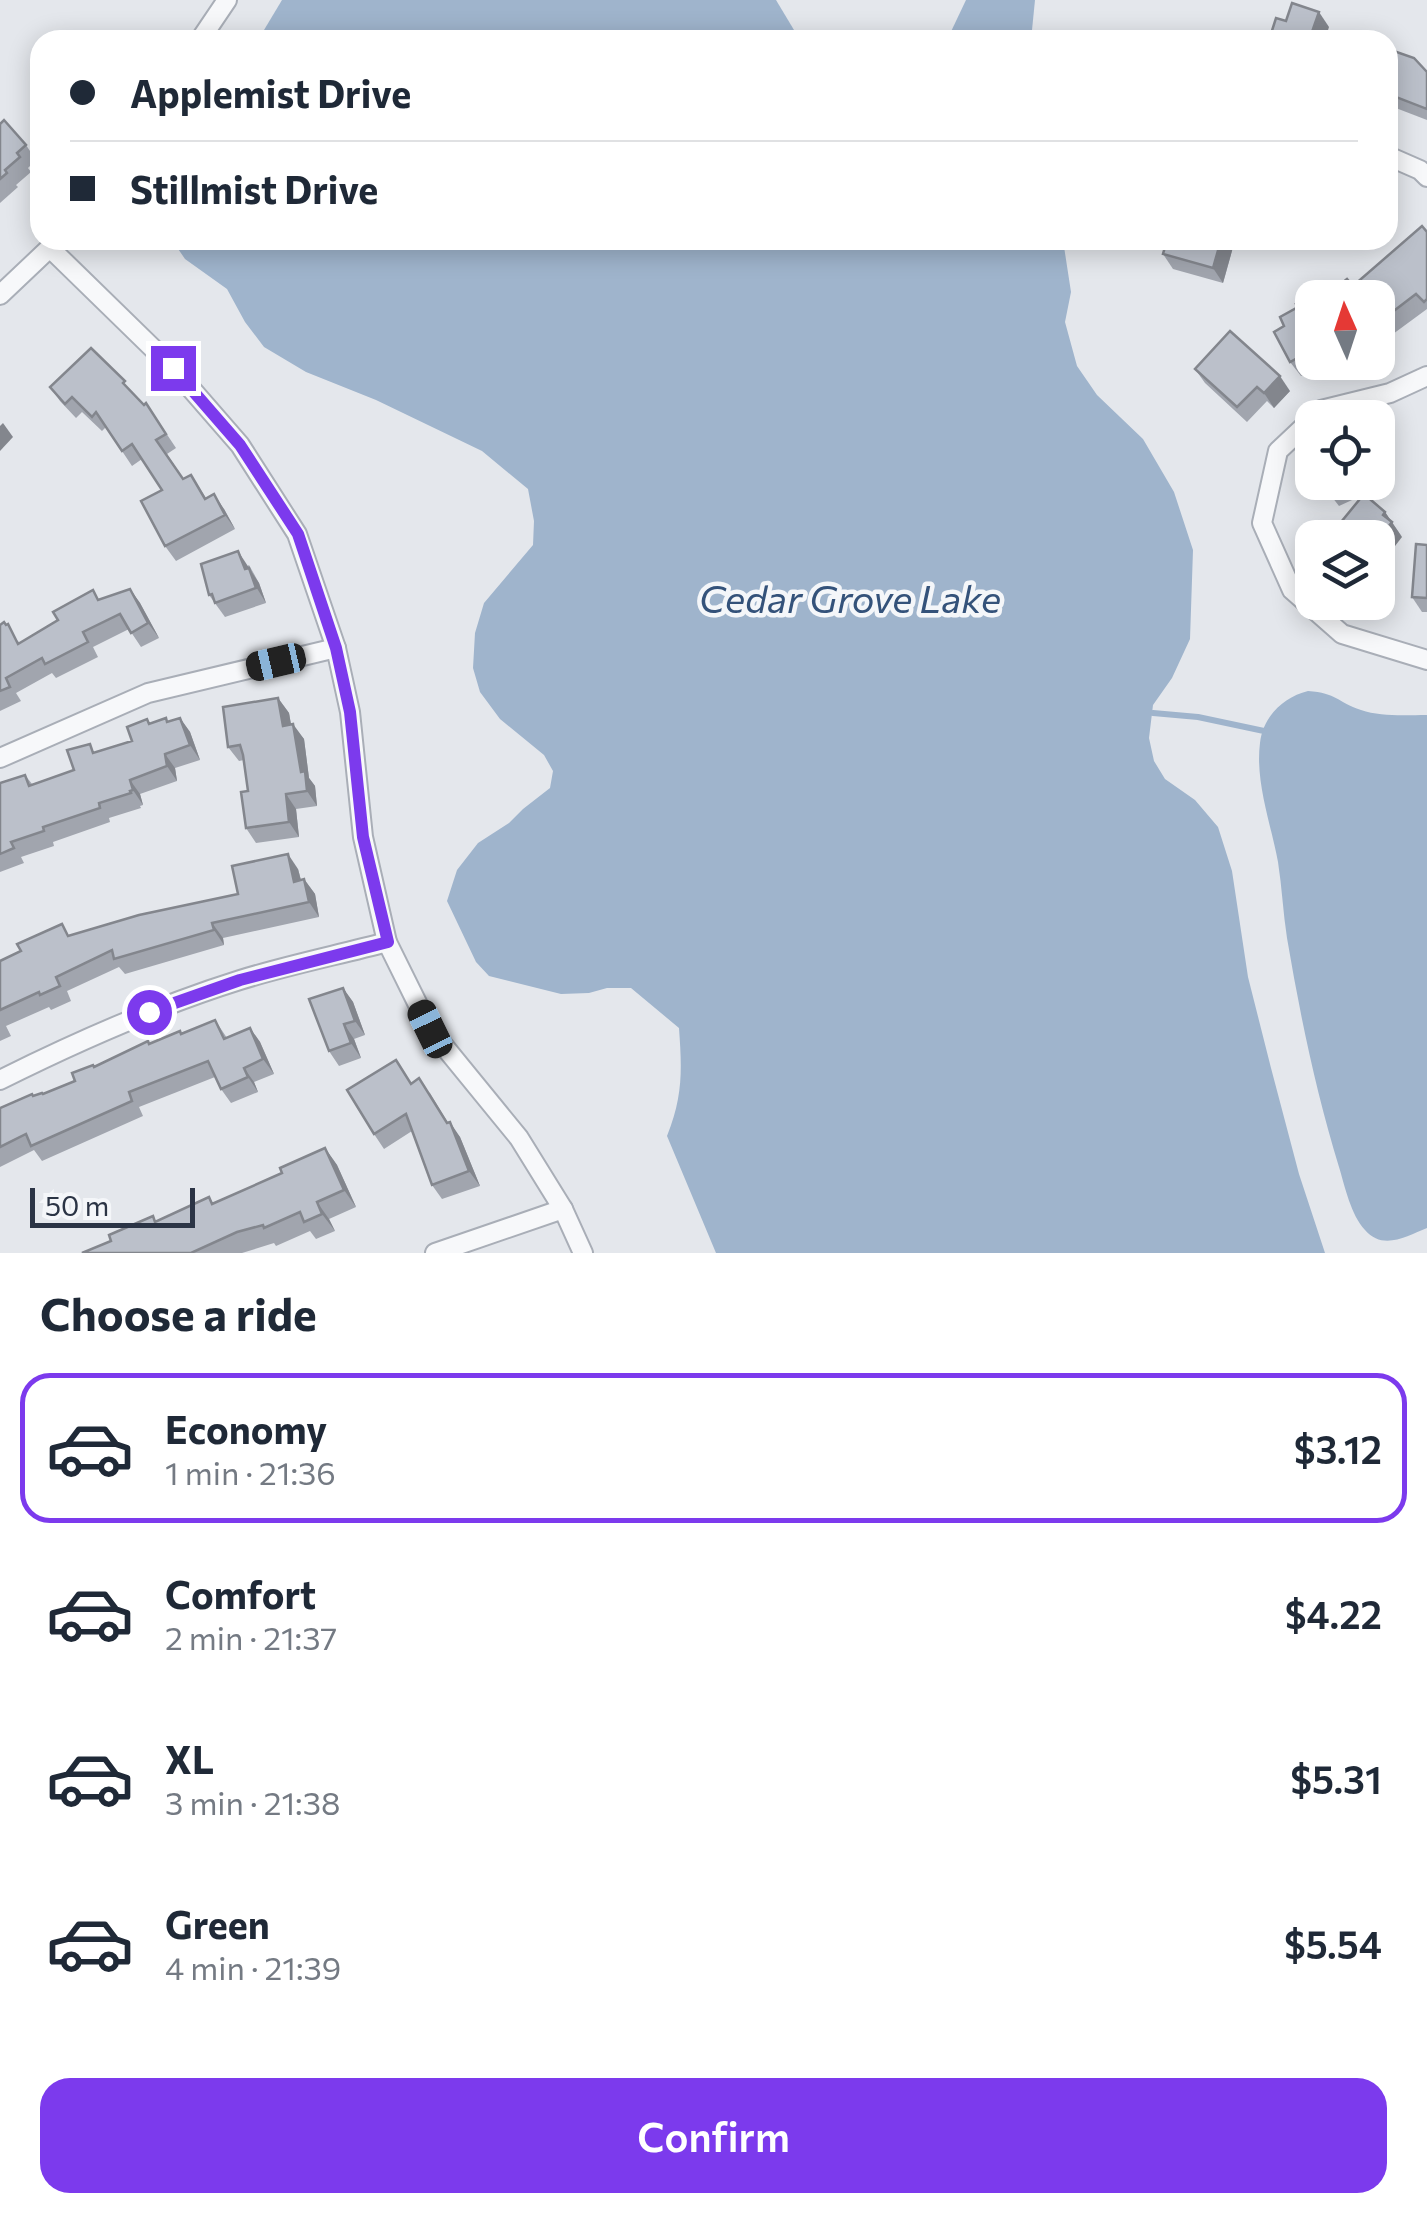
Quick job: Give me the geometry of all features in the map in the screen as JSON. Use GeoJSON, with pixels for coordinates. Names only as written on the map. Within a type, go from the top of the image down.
{"type":"FeatureCollection","features":[{"type":"Feature","properties":{"kind":"street"},"geometry":{"type":"LineString","coordinates":[[207,30],[227,0]]}},
{"type":"Feature","properties":{"kind":"street"},"geometry":{"type":"LineString","coordinates":[[1398,160],[1427,177]]}},
{"type":"Feature","properties":{"kind":"street"},"geometry":{"type":"LineString","coordinates":[[0,295],[49,250]]}},
{"type":"Feature","properties":{"kind":"street"},"geometry":{"type":"LineString","coordinates":[[61,250],[240,445],[298,534],[336,648],[350,712],[363,837],[388,942],[430,1029],[518,1138],[563,1210],[583,1253]]}},
{"type":"Feature","properties":{"kind":"street"},"geometry":{"type":"LineString","coordinates":[[1362,400],[1390,393],[1427,376]]}},
{"type":"Feature","properties":{"kind":"street"},"geometry":{"type":"LineString","coordinates":[[1295,435],[1278,451],[1262,523],[1292,590],[1342,634],[1427,660]]}},
{"type":"Feature","properties":{"kind":"street"},"geometry":{"type":"LineString","coordinates":[[0,758],[148,692],[336,648]]}},
{"type":"Feature","properties":{"kind":"street"},"geometry":{"type":"LineString","coordinates":[[0,1080],[149,1012],[240,980],[388,942]]}},
{"type":"Feature","properties":{"kind":"street"},"geometry":{"type":"LineString","coordinates":[[435,1253],[563,1210]]}},
{"type":"Feature","properties":{"kind":"water"},"geometry":{"type":"Polygon","coordinates":[[[282,0],[776,0],[794,30],[264,30],[282,0]]]}},
{"type":"Feature","properties":{"kind":"water"},"geometry":{"type":"Polygon","coordinates":[[[966,0],[1035,0],[1032,30],[952,30],[966,0]]]}},
{"type":"Feature","properties":{"kind":"water","name":"Cedar Grove Lake"},"geometry":{"type":"Polygon","coordinates":[[[179,250],[1065,250],[1071,292],[1065,322],[1077,366],[1097,395],[1143,439],[1174,492],[1193,550],[1190,639],[1172,678],[1153,705],[1149,738],[1154,761],[1165,779],[1195,800],[1218,827],[1232,871],[1248,977],[1299,1174],[1325,1253],[716,1253],[667,1136],[680,1083],[679,1028],[631,988],[561,994],[489,976],[476,962],[447,901],[457,870],[478,843],[550,788],[553,771],[544,755],[500,719],[480,692],[473,668],[475,633],[484,603],[533,545],[534,521],[528,489],[482,451],[376,400],[306,372],[264,347],[227,289],[185,259],[179,250]]]}},
{"type":"Feature","properties":{"kind":"water"},"geometry":{"type":"Polygon","coordinates":[[[1308,691],[1369,712],[1427,715],[1427,1228],[1395,1240],[1379,1240],[1365,1230],[1352,1209],[1344,1183],[1303,1025],[1278,862],[1262,788],[1259,758],[1265,725],[1283,703],[1308,691]]]}},
{"type":"Feature","properties":{"kind":"building"},"geometry":{"type":"Polygon","coordinates":[[[1292,3],[1319,12],[1313,30],[1272,30],[1276,18],[1286,21],[1292,3]]]}},
{"type":"Feature","properties":{"kind":"building"},"geometry":{"type":"Polygon","coordinates":[[[1398,52],[1414,58],[1427,72],[1427,109],[1398,98],[1398,52]]]}},
{"type":"Feature","properties":{"kind":"building"},"geometry":{"type":"Polygon","coordinates":[[[4,120],[26,145],[0,179],[0,124],[4,120]]]}},
{"type":"Feature","properties":{"kind":"building"},"geometry":{"type":"Polygon","coordinates":[[[1422,226],[1427,232],[1427,299],[1424,302],[1416,294],[1395,310],[1395,280],[1360,280],[1422,226]]]}},
{"type":"Feature","properties":{"kind":"building"},"geometry":{"type":"Polygon","coordinates":[[[1164,250],[1218,250],[1213,268],[1163,254],[1164,250]]]}},
{"type":"Feature","properties":{"kind":"building"},"geometry":{"type":"Polygon","coordinates":[[[1295,309],[1295,359],[1290,362],[1274,332],[1284,326],[1280,317],[1295,309]]]}},
{"type":"Feature","properties":{"kind":"building"},"geometry":{"type":"Polygon","coordinates":[[[1230,331],[1280,376],[1264,393],[1257,387],[1237,407],[1195,369],[1230,331]]]}},
{"type":"Feature","properties":{"kind":"building"},"geometry":{"type":"Polygon","coordinates":[[[91,348],[146,403],[166,434],[156,440],[183,479],[191,475],[205,499],[214,494],[225,515],[165,546],[141,501],[162,490],[132,444],[122,451],[96,412],[92,417],[72,397],[65,404],[50,387],[91,348]]]}},
{"type":"Feature","properties":{"kind":"building"},"geometry":{"type":"Polygon","coordinates":[[[1359,500],[1371,500],[1389,520],[1343,520],[1359,500]]]}},
{"type":"Feature","properties":{"kind":"building"},"geometry":{"type":"Polygon","coordinates":[[[1416,544],[1427,545],[1427,598],[1412,597],[1416,544]]]}},
{"type":"Feature","properties":{"kind":"building"},"geometry":{"type":"Polygon","coordinates":[[[238,551],[256,588],[215,603],[201,564],[238,551]]]}},
{"type":"Feature","properties":{"kind":"building"},"geometry":{"type":"Polygon","coordinates":[[[130,589],[148,623],[131,633],[120,614],[83,632],[88,642],[45,664],[42,658],[6,678],[10,687],[0,691],[0,625],[8,624],[18,644],[58,620],[53,612],[93,590],[98,600],[130,589]]]}},
{"type":"Feature","properties":{"kind":"building"},"geometry":{"type":"Polygon","coordinates":[[[278,698],[283,726],[293,724],[307,791],[286,794],[289,822],[246,828],[241,792],[248,791],[243,755],[240,745],[228,747],[223,707],[278,698]]]}},
{"type":"Feature","properties":{"kind":"building"},"geometry":{"type":"Polygon","coordinates":[[[166,718],[167,722],[180,718],[190,745],[165,754],[167,766],[130,780],[131,793],[43,827],[44,831],[11,842],[14,848],[0,854],[0,783],[25,775],[29,786],[74,770],[67,750],[90,744],[93,753],[132,741],[127,727],[147,719],[149,724],[166,718]]]}},
{"type":"Feature","properties":{"kind":"building"},"geometry":{"type":"Polygon","coordinates":[[[288,854],[294,882],[304,879],[309,902],[212,923],[214,930],[114,959],[112,950],[56,977],[60,986],[0,1010],[0,961],[21,951],[17,944],[62,924],[68,936],[139,915],[238,894],[232,866],[288,854]]]}},
{"type":"Feature","properties":{"kind":"building"},"geometry":{"type":"Polygon","coordinates":[[[343,988],[355,1021],[344,1024],[351,1043],[329,1051],[309,999],[343,988]]]}},
{"type":"Feature","properties":{"kind":"building"},"geometry":{"type":"Polygon","coordinates":[[[215,1020],[224,1039],[250,1028],[263,1059],[244,1068],[248,1077],[221,1089],[208,1061],[129,1092],[132,1101],[31,1146],[26,1134],[0,1147],[0,1108],[75,1081],[72,1073],[94,1067],[148,1041],[149,1044],[180,1031],[181,1034],[215,1020]]]}},
{"type":"Feature","properties":{"kind":"building"},"geometry":{"type":"Polygon","coordinates":[[[396,1060],[411,1084],[419,1078],[447,1123],[450,1122],[469,1171],[432,1185],[406,1114],[374,1134],[347,1090],[396,1060]]]}},
{"type":"Feature","properties":{"kind":"building"},"geometry":{"type":"Polygon","coordinates":[[[325,1148],[344,1190],[317,1202],[322,1214],[304,1222],[300,1212],[264,1228],[263,1225],[237,1232],[191,1253],[82,1253],[111,1241],[109,1235],[153,1216],[155,1222],[209,1197],[212,1204],[282,1173],[280,1168],[325,1148]]]}},
{"type":"Feature","properties":{"kind":"waterway"},"geometry":{"type":"LineString","coordinates":[[1153,713],[1198,717],[1264,731]]}},
{"type":"Feature","properties":{"kind":"route"},"geometry":{"type":"LineString","coordinates":[[149,1012],[240,980],[388,942],[363,837],[350,712],[336,648],[298,534],[240,445],[173,368]]}}]}
